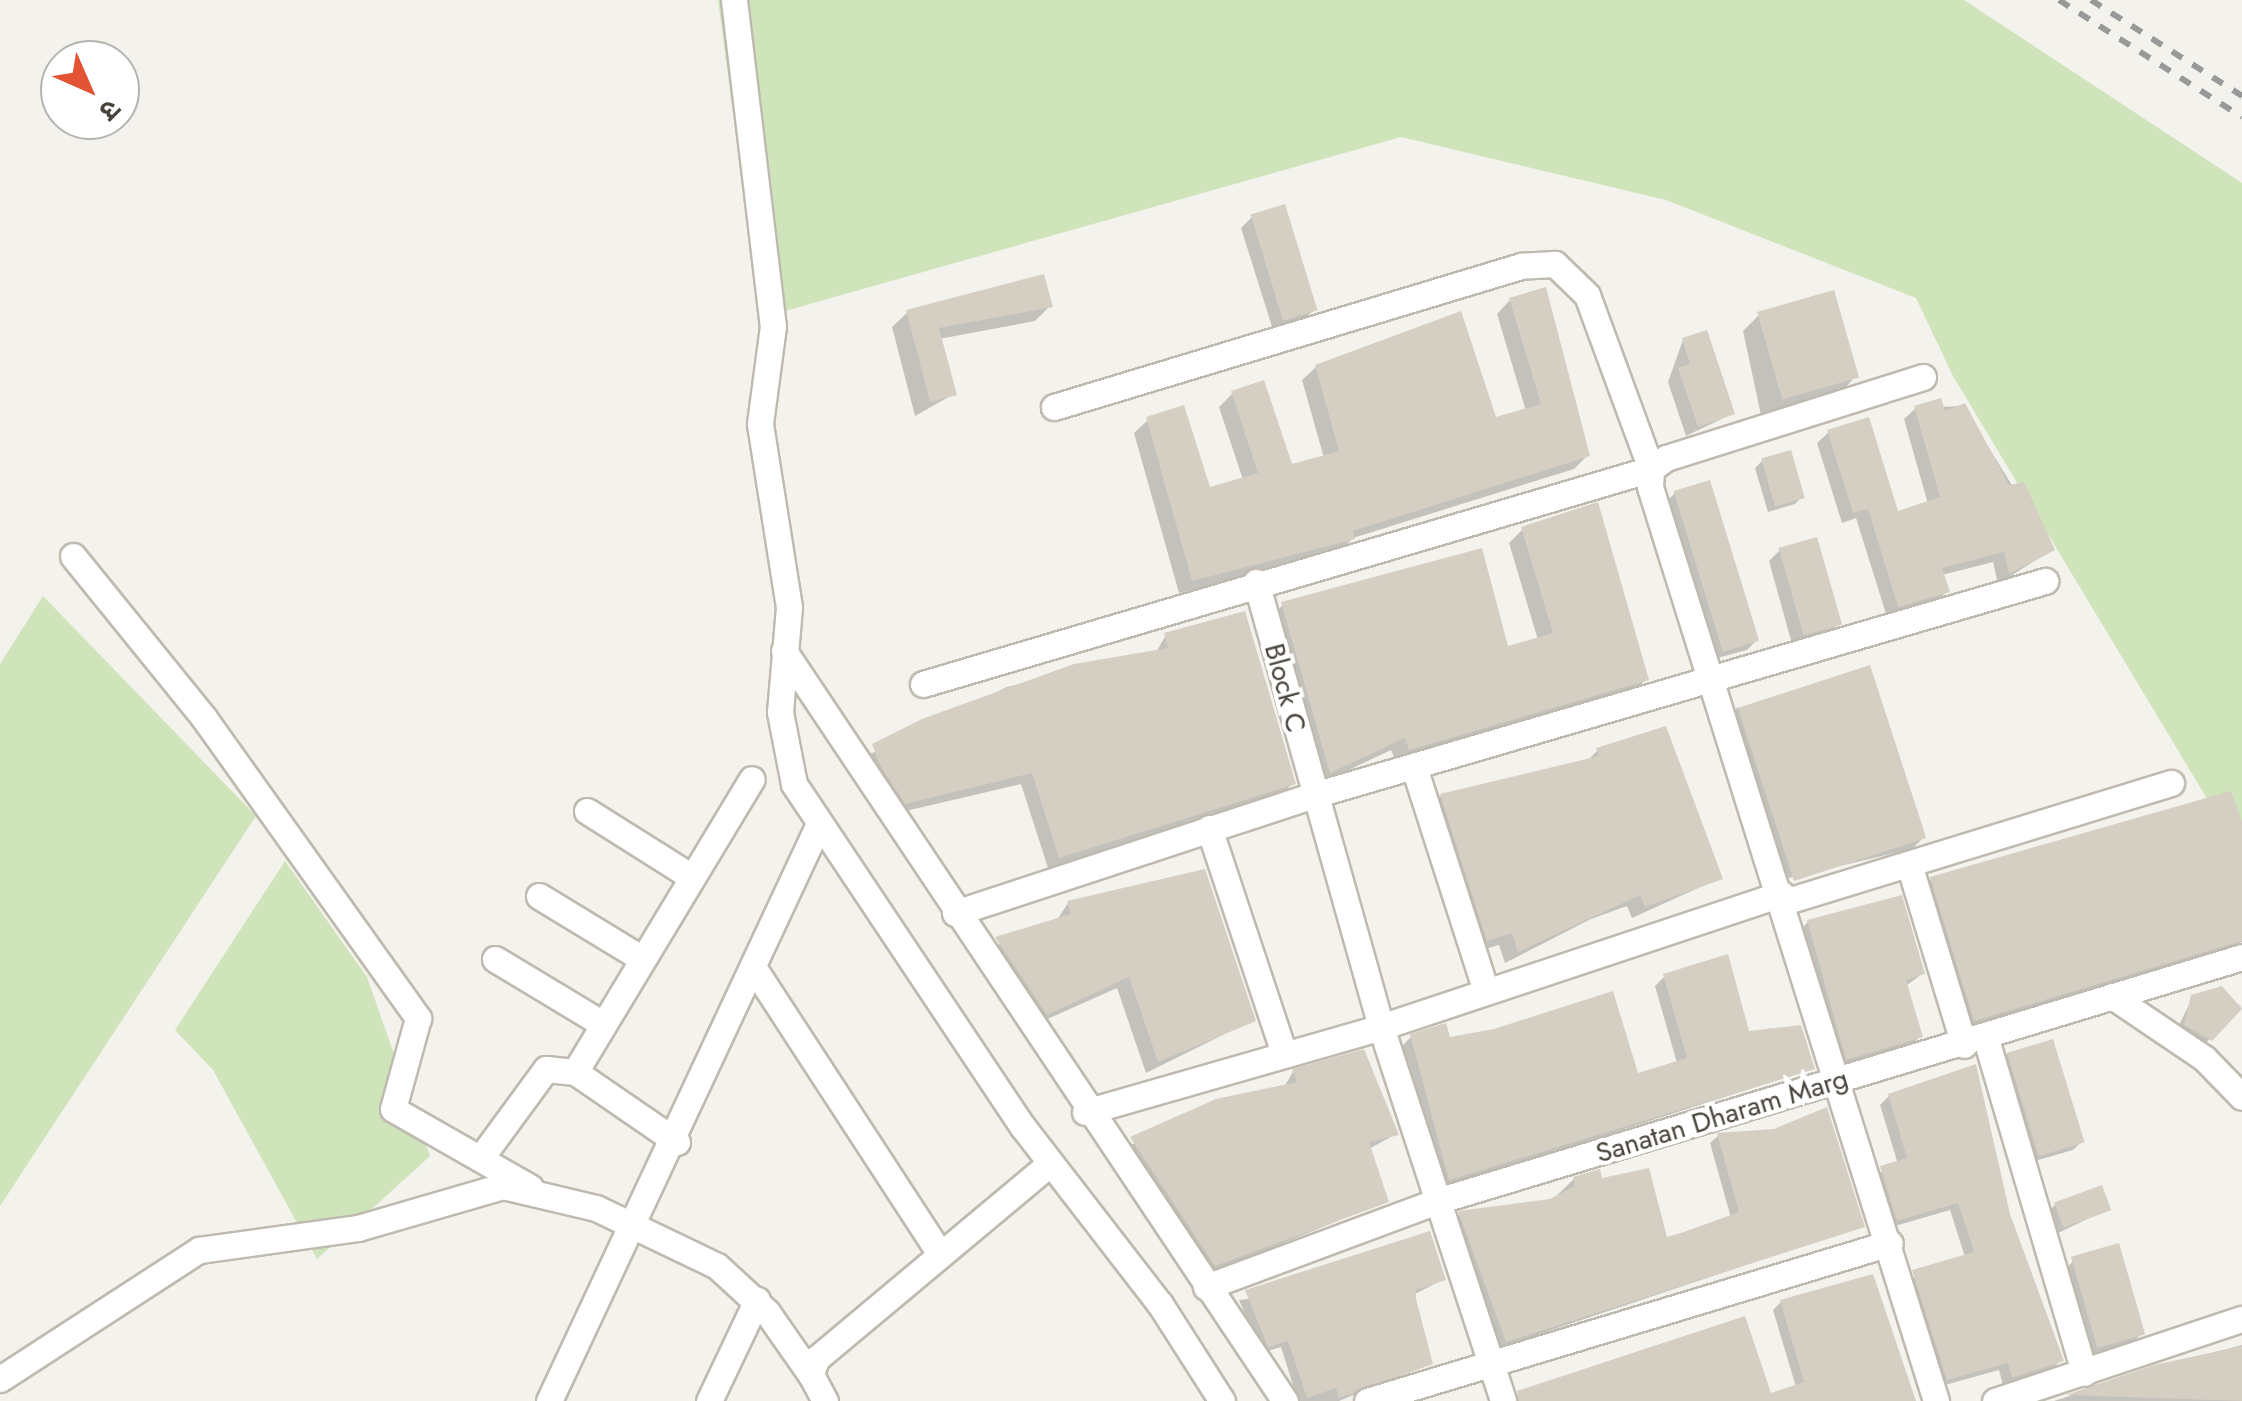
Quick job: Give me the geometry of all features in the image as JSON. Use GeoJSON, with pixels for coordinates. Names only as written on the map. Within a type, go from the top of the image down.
{"type":"FeatureCollection","features":[{"type":"Feature","properties":{"kind":"street"},"geometry":{"type":"LineString","coordinates":[[734,0],[773,326],[760,424],[788,607],[784,651],[786,754],[818,826],[1050,1162],[1222,1401]]}},
{"type":"Feature","properties":{"kind":"street"},"geometry":{"type":"LineString","coordinates":[[1054,408],[1521,266],[1554,264],[1587,295],[1652,469],[1656,509],[1841,1080],[1936,1401]]}},
{"type":"Feature","properties":{"kind":"street"},"geometry":{"type":"LineString","coordinates":[[923,684],[1256,582],[1652,469],[1923,377]]}},
{"type":"Feature","properties":{"kind":"street"},"geometry":{"type":"LineString","coordinates":[[73,556],[204,718],[418,1018],[394,1109],[534,1189],[635,1228],[716,1266],[757,1300],[825,1401]]}},
{"type":"Feature","properties":{"kind":"street"},"geometry":{"type":"LineString","coordinates":[[955,913],[1314,795],[1714,684],[2045,581]]}},
{"type":"Feature","properties":{"kind":"street","name":"Block C"},"geometry":{"type":"LineString","coordinates":[[1256,582],[1380,1026],[1503,1401]]}},
{"type":"Feature","properties":{"kind":"street"},"geometry":{"type":"LineString","coordinates":[[784,651],[1085,1112],[1285,1401]]}},
{"type":"Feature","properties":{"kind":"street"},"geometry":{"type":"LineString","coordinates":[[1414,767],[1486,992]]}},
{"type":"Feature","properties":{"kind":"street"},"geometry":{"type":"LineString","coordinates":[[575,1072],[601,1023],[752,779]]}},
{"type":"Feature","properties":{"kind":"street"},"geometry":{"type":"LineString","coordinates":[[1085,1112],[1380,1026],[1783,898],[1909,864],[2171,783]]}},
{"type":"Feature","properties":{"kind":"street"},"geometry":{"type":"LineString","coordinates":[[587,812],[692,876]]}},
{"type":"Feature","properties":{"kind":"street"},"geometry":{"type":"LineString","coordinates":[[549,1401],[757,973],[818,826]]}},
{"type":"Feature","properties":{"kind":"street"},"geometry":{"type":"LineString","coordinates":[[1210,828],[1284,1054]]}},
{"type":"Feature","properties":{"kind":"street"},"geometry":{"type":"LineString","coordinates":[[1909,864],[1975,1042],[2084,1373]]}},
{"type":"Feature","properties":{"kind":"street"},"geometry":{"type":"LineString","coordinates":[[539,896],[641,958]]}},
{"type":"Feature","properties":{"kind":"street","name":"Sanatan Dharam Marg"},"geometry":{"type":"LineString","coordinates":[[1206,1287],[1437,1200],[1975,1042],[2242,957]]}},
{"type":"Feature","properties":{"kind":"street"},"geometry":{"type":"LineString","coordinates":[[495,959],[601,1023]]}},
{"type":"Feature","properties":{"kind":"street"},"geometry":{"type":"LineString","coordinates":[[757,973],[940,1254]]}},
{"type":"Feature","properties":{"kind":"street"},"geometry":{"type":"LineString","coordinates":[[2112,996],[2204,1058],[2242,1097]]}},
{"type":"Feature","properties":{"kind":"street"},"geometry":{"type":"LineString","coordinates":[[482,1156],[546,1069],[575,1072],[677,1142]]}},
{"type":"Feature","properties":{"kind":"street"},"geometry":{"type":"LineString","coordinates":[[811,1375],[816,1359],[1050,1162]]}},
{"type":"Feature","properties":{"kind":"street"},"geometry":{"type":"LineString","coordinates":[[0,1379],[157,1272],[221,1242],[358,1228],[476,1189],[534,1189]]}},
{"type":"Feature","properties":{"kind":"street"},"geometry":{"type":"LineString","coordinates":[[1367,1401],[1890,1243]]}},
{"type":"Feature","properties":{"kind":"street"},"geometry":{"type":"LineString","coordinates":[[709,1401],[757,1300]]}},
{"type":"Feature","properties":{"kind":"street"},"geometry":{"type":"LineString","coordinates":[[1996,1401],[2242,1319]]}},
{"type":"Feature","properties":{"kind":"green space"},"geometry":{"type":"Polygon","coordinates":[[[718,0],[1964,0],[2242,183],[2242,857],[1953,376],[1916,298],[1666,200],[1401,137],[760,318],[718,0]]]}},
{"type":"Feature","properties":{"kind":"green space"},"geometry":{"type":"Polygon","coordinates":[[[43,596],[256,816],[0,1206],[0,664],[43,596]]]}},
{"type":"Feature","properties":{"kind":"green space"},"geometry":{"type":"Polygon","coordinates":[[[285,861],[367,977],[430,1156],[317,1259],[213,1070],[175,1030],[285,861]]]}},
{"type":"Feature","properties":{"kind":"building"},"geometry":{"type":"Polygon","coordinates":[[[1285,204],[1317,310],[1283,321],[1251,215],[1285,204]]]}},
{"type":"Feature","properties":{"kind":"building"},"geometry":{"type":"Polygon","coordinates":[[[1044,274],[1053,307],[939,328],[957,395],[930,402],[906,310],[1044,274]]]}},
{"type":"Feature","properties":{"kind":"building"},"geometry":{"type":"Polygon","coordinates":[[[1546,287],[1590,456],[1353,531],[1355,539],[1192,581],[1146,417],[1184,405],[1210,487],[1258,473],[1231,391],[1264,380],[1292,464],[1339,451],[1315,365],[1461,311],[1496,417],[1541,404],[1509,298],[1546,287]]]}},
{"type":"Feature","properties":{"kind":"building"},"geometry":{"type":"Polygon","coordinates":[[[1834,290],[1859,377],[1782,400],[1757,312],[1834,290]]]}},
{"type":"Feature","properties":{"kind":"building"},"geometry":{"type":"Polygon","coordinates":[[[1707,330],[1735,414],[1698,427],[1678,368],[1690,364],[1682,338],[1707,330]]]}},
{"type":"Feature","properties":{"kind":"building"},"geometry":{"type":"Polygon","coordinates":[[[1941,398],[1945,411],[1965,403],[2009,485],[2024,482],[2055,550],[2009,574],[2004,552],[1942,568],[1950,592],[1898,607],[1868,509],[1853,513],[1827,430],[1869,417],[1898,511],[1940,497],[1914,406],[1941,398]]]}},
{"type":"Feature","properties":{"kind":"building"},"geometry":{"type":"Polygon","coordinates":[[[1791,450],[1805,498],[1775,507],[1761,459],[1791,450]]]}},
{"type":"Feature","properties":{"kind":"building"},"geometry":{"type":"Polygon","coordinates":[[[1710,480],[1759,641],[1723,652],[1674,491],[1710,480]]]}},
{"type":"Feature","properties":{"kind":"building"},"geometry":{"type":"Polygon","coordinates":[[[1598,502],[1649,680],[1409,750],[1405,738],[1330,773],[1281,602],[1482,548],[1508,646],[1553,633],[1521,527],[1598,502]]]}},
{"type":"Feature","properties":{"kind":"building"},"geometry":{"type":"Polygon","coordinates":[[[1817,537],[1842,624],[1804,636],[1779,548],[1817,537]]]}},
{"type":"Feature","properties":{"kind":"building"},"geometry":{"type":"Polygon","coordinates":[[[1245,611],[1296,784],[1059,858],[1032,773],[905,804],[880,765],[872,744],[922,719],[1074,664],[1168,648],[1164,633],[1245,611]]]}},
{"type":"Feature","properties":{"kind":"building"},"geometry":{"type":"Polygon","coordinates":[[[1870,665],[1926,838],[1794,881],[1738,708],[1870,665]]]}},
{"type":"Feature","properties":{"kind":"building"},"geometry":{"type":"Polygon","coordinates":[[[1666,726],[1723,879],[1645,907],[1640,895],[1518,952],[1512,933],[1487,941],[1440,794],[1599,756],[1596,748],[1666,726]]]}},
{"type":"Feature","properties":{"kind":"building"},"geometry":{"type":"Polygon","coordinates":[[[2231,791],[2242,821],[2242,941],[1974,1021],[1930,877],[2231,791]]]}},
{"type":"Feature","properties":{"kind":"building"},"geometry":{"type":"Polygon","coordinates":[[[1205,869],[1256,1021],[1158,1062],[1129,977],[1047,1015],[995,937],[1071,914],[1067,901],[1205,869]]]}},
{"type":"Feature","properties":{"kind":"building"},"geometry":{"type":"Polygon","coordinates":[[[1902,895],[1925,974],[1906,980],[1923,1037],[1846,1060],[1807,920],[1902,895]]]}},
{"type":"Feature","properties":{"kind":"building"},"geometry":{"type":"Polygon","coordinates":[[[1728,954],[1749,1031],[1801,1025],[1815,1069],[1449,1180],[1410,1034],[1446,1023],[1450,1037],[1494,1029],[1613,991],[1638,1073],[1687,1058],[1663,974],[1728,954]]]}},
{"type":"Feature","properties":{"kind":"building"},"geometry":{"type":"Polygon","coordinates":[[[2222,986],[2242,1009],[2212,1041],[2184,1025],[2191,995],[2222,986]]]}},
{"type":"Feature","properties":{"kind":"building"},"geometry":{"type":"Polygon","coordinates":[[[2053,1039],[2085,1142],[2039,1156],[2007,1053],[2053,1039]]]}},
{"type":"Feature","properties":{"kind":"building"},"geometry":{"type":"Polygon","coordinates":[[[1364,1049],[1399,1135],[1369,1142],[1389,1202],[1215,1266],[1130,1137],[1216,1099],[1297,1082],[1292,1069],[1364,1049]]]}},
{"type":"Feature","properties":{"kind":"building"},"geometry":{"type":"Polygon","coordinates":[[[1976,1064],[2010,1214],[2064,1361],[2012,1378],[2008,1363],[1947,1380],[1912,1270],[1974,1252],[1958,1203],[1897,1221],[1880,1166],[1907,1158],[1888,1094],[1976,1064]]]}},
{"type":"Feature","properties":{"kind":"building"},"geometry":{"type":"Polygon","coordinates":[[[1827,1107],[1865,1227],[1506,1342],[1458,1211],[1550,1199],[1575,1186],[1573,1177],[1600,1169],[1602,1178],[1649,1168],[1667,1237],[1739,1212],[1717,1133],[1774,1129],[1827,1107]]]}},
{"type":"Feature","properties":{"kind":"building"},"geometry":{"type":"Polygon","coordinates":[[[2102,1185],[2111,1210],[2063,1228],[2054,1202],[2102,1185]]]}},
{"type":"Feature","properties":{"kind":"building"},"geometry":{"type":"Polygon","coordinates":[[[1430,1231],[1446,1280],[1416,1290],[1416,1299],[1433,1364],[1339,1398],[1336,1388],[1307,1398],[1288,1341],[1268,1347],[1245,1290],[1430,1231]]]}},
{"type":"Feature","properties":{"kind":"building"},"geometry":{"type":"Polygon","coordinates":[[[2119,1243],[2145,1334],[2097,1348],[2071,1257],[2119,1243]]]}},
{"type":"Feature","properties":{"kind":"building"},"geometry":{"type":"Polygon","coordinates":[[[1873,1274],[1916,1401],[1519,1401],[1517,1391],[1745,1316],[1771,1393],[1804,1382],[1780,1300],[1873,1274]]]}},
{"type":"Feature","properties":{"kind":"building"},"geometry":{"type":"Polygon","coordinates":[[[2242,1346],[2242,1401],[2066,1395],[2154,1365],[2242,1346]]]}},
{"type":"Feature","properties":{"kind":"railway"},"geometry":{"type":"LineString","coordinates":[[2059,0],[2242,117]]}},
{"type":"Feature","properties":{"kind":"railway"},"geometry":{"type":"LineString","coordinates":[[2091,0],[2242,96]]}}]}
